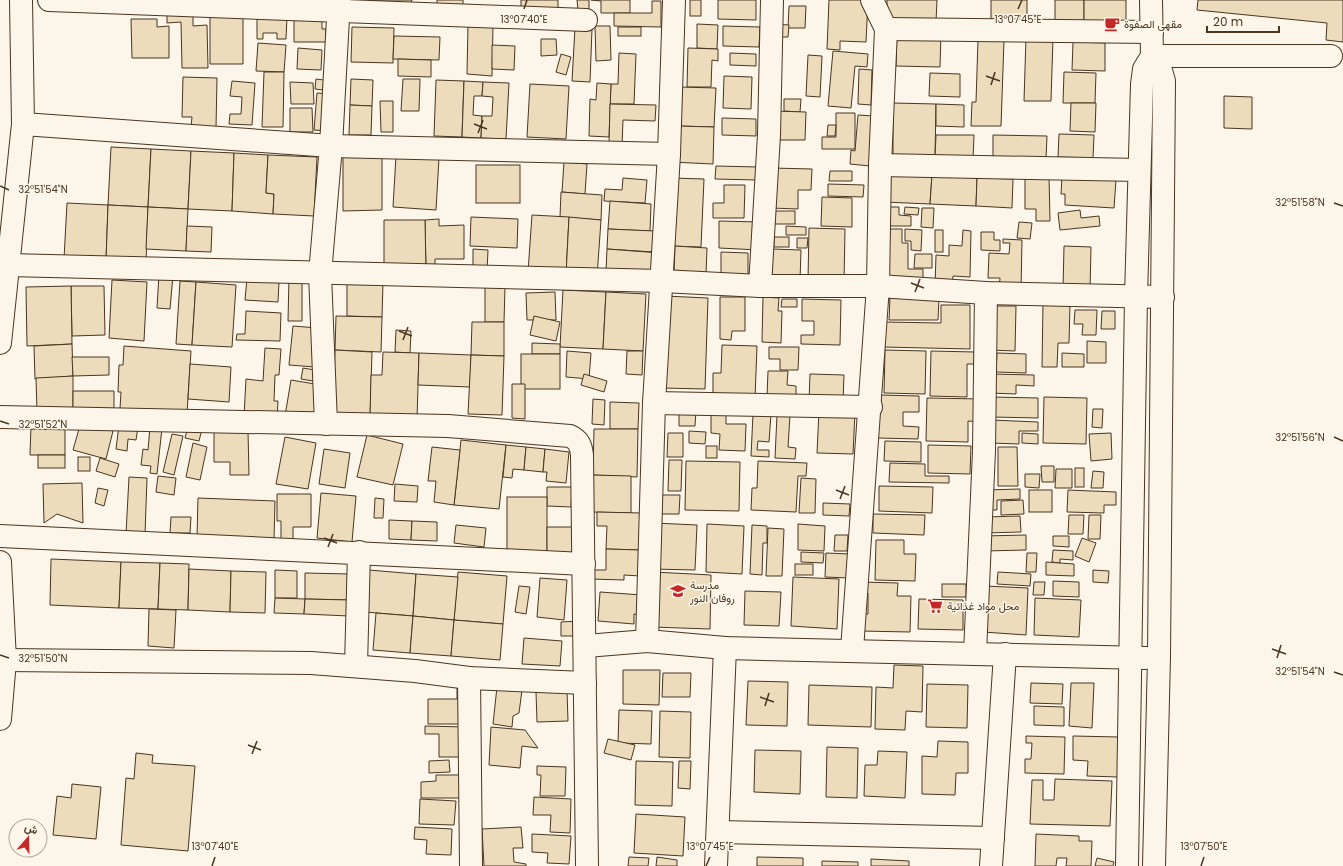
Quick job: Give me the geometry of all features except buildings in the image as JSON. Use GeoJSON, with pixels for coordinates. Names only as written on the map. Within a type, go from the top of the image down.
{"type":"FeatureCollection","features":[{"type":"Feature","properties":{"kind":"street"},"geometry":{"type":"LineString","coordinates":[[0,343],[23,124],[21,0]]}},
{"type":"Feature","properties":{"kind":"street"},"geometry":{"type":"LineString","coordinates":[[49,0],[338,6],[586,20]]}},
{"type":"Feature","properties":{"kind":"street"},"geometry":{"type":"LineString","coordinates":[[647,641],[654,403],[662,281],[674,0]]}},
{"type":"Feature","properties":{"kind":"street"},"geometry":{"type":"LineString","coordinates":[[760,286],[769,135],[772,0]]}},
{"type":"Feature","properties":{"kind":"street"},"geometry":{"type":"LineString","coordinates":[[852,650],[871,407],[878,286],[880,165],[886,29],[872,0]]}},
{"type":"Feature","properties":{"kind":"street"},"geometry":{"type":"LineString","coordinates":[[1151,0],[1152,56],[1160,67],[1164,81],[1159,657],[1154,866]]}},
{"type":"Feature","properties":{"kind":"street"},"geometry":{"type":"LineString","coordinates":[[326,424],[320,274],[331,146],[338,6]]}},
{"type":"Feature","properties":{"kind":"street"},"geometry":{"type":"LineString","coordinates":[[886,29],[1152,32]]}},
{"type":"Feature","properties":{"kind":"street"},"geometry":{"type":"LineString","coordinates":[[1152,56],[1332,56]]}},
{"type":"Feature","properties":{"kind":"street"},"geometry":{"type":"LineString","coordinates":[[1127,866],[1139,170],[1142,77],[1147,62],[1152,56]]}},
{"type":"Feature","properties":{"kind":"street"},"geometry":{"type":"LineString","coordinates":[[23,124],[331,146],[668,154]]}},
{"type":"Feature","properties":{"kind":"street"},"geometry":{"type":"LineString","coordinates":[[880,165],[1139,170]]}},
{"type":"Feature","properties":{"kind":"street"},"geometry":{"type":"LineString","coordinates":[[8,265],[320,274],[662,281],[760,286],[878,286],[986,293],[1163,297]]}},
{"type":"Feature","properties":{"kind":"street"},"geometry":{"type":"LineString","coordinates":[[975,653],[984,451],[986,293]]}},
{"type":"Feature","properties":{"kind":"street"},"geometry":{"type":"LineString","coordinates":[[654,403],[871,407]]}},
{"type":"Feature","properties":{"kind":"street"},"geometry":{"type":"LineString","coordinates":[[0,417],[448,426],[570,436],[577,439],[581,446],[582,455],[586,646],[587,866]]}},
{"type":"Feature","properties":{"kind":"street"},"geometry":{"type":"LineString","coordinates":[[0,536],[359,552],[584,564]]}},
{"type":"Feature","properties":{"kind":"street"},"geometry":{"type":"LineString","coordinates":[[356,666],[359,552]]}},
{"type":"Feature","properties":{"kind":"street"},"geometry":{"type":"LineString","coordinates":[[0,562],[5,660],[0,719]]}},
{"type":"Feature","properties":{"kind":"street"},"geometry":{"type":"LineString","coordinates":[[586,646],[647,641],[725,648],[1130,658],[1159,657]]}},
{"type":"Feature","properties":{"kind":"street"},"geometry":{"type":"LineString","coordinates":[[716,866],[719,832],[725,648]]}},
{"type":"Feature","properties":{"kind":"street"},"geometry":{"type":"LineString","coordinates":[[991,866],[1005,654]]}},
{"type":"Feature","properties":{"kind":"street"},"geometry":{"type":"LineString","coordinates":[[5,660],[311,663],[415,671],[469,678],[585,683]]}},
{"type":"Feature","properties":{"kind":"street"},"geometry":{"type":"LineString","coordinates":[[469,678],[471,866]]}},
{"type":"Feature","properties":{"kind":"street"},"geometry":{"type":"LineString","coordinates":[[719,832],[993,838]]}},
{"type":"Feature","properties":{"kind":"place","name":"مقهى الصفوة"},"geometry":{"type":"Point","coordinates":[1112,24]}},
{"type":"Feature","properties":{"kind":"place","name":"مدرسة روفان النور"},"geometry":{"type":"Point","coordinates":[678,591]}},
{"type":"Feature","properties":{"kind":"place","name":"محل مواد غذائية"},"geometry":{"type":"Point","coordinates":[935,606]}}]}
